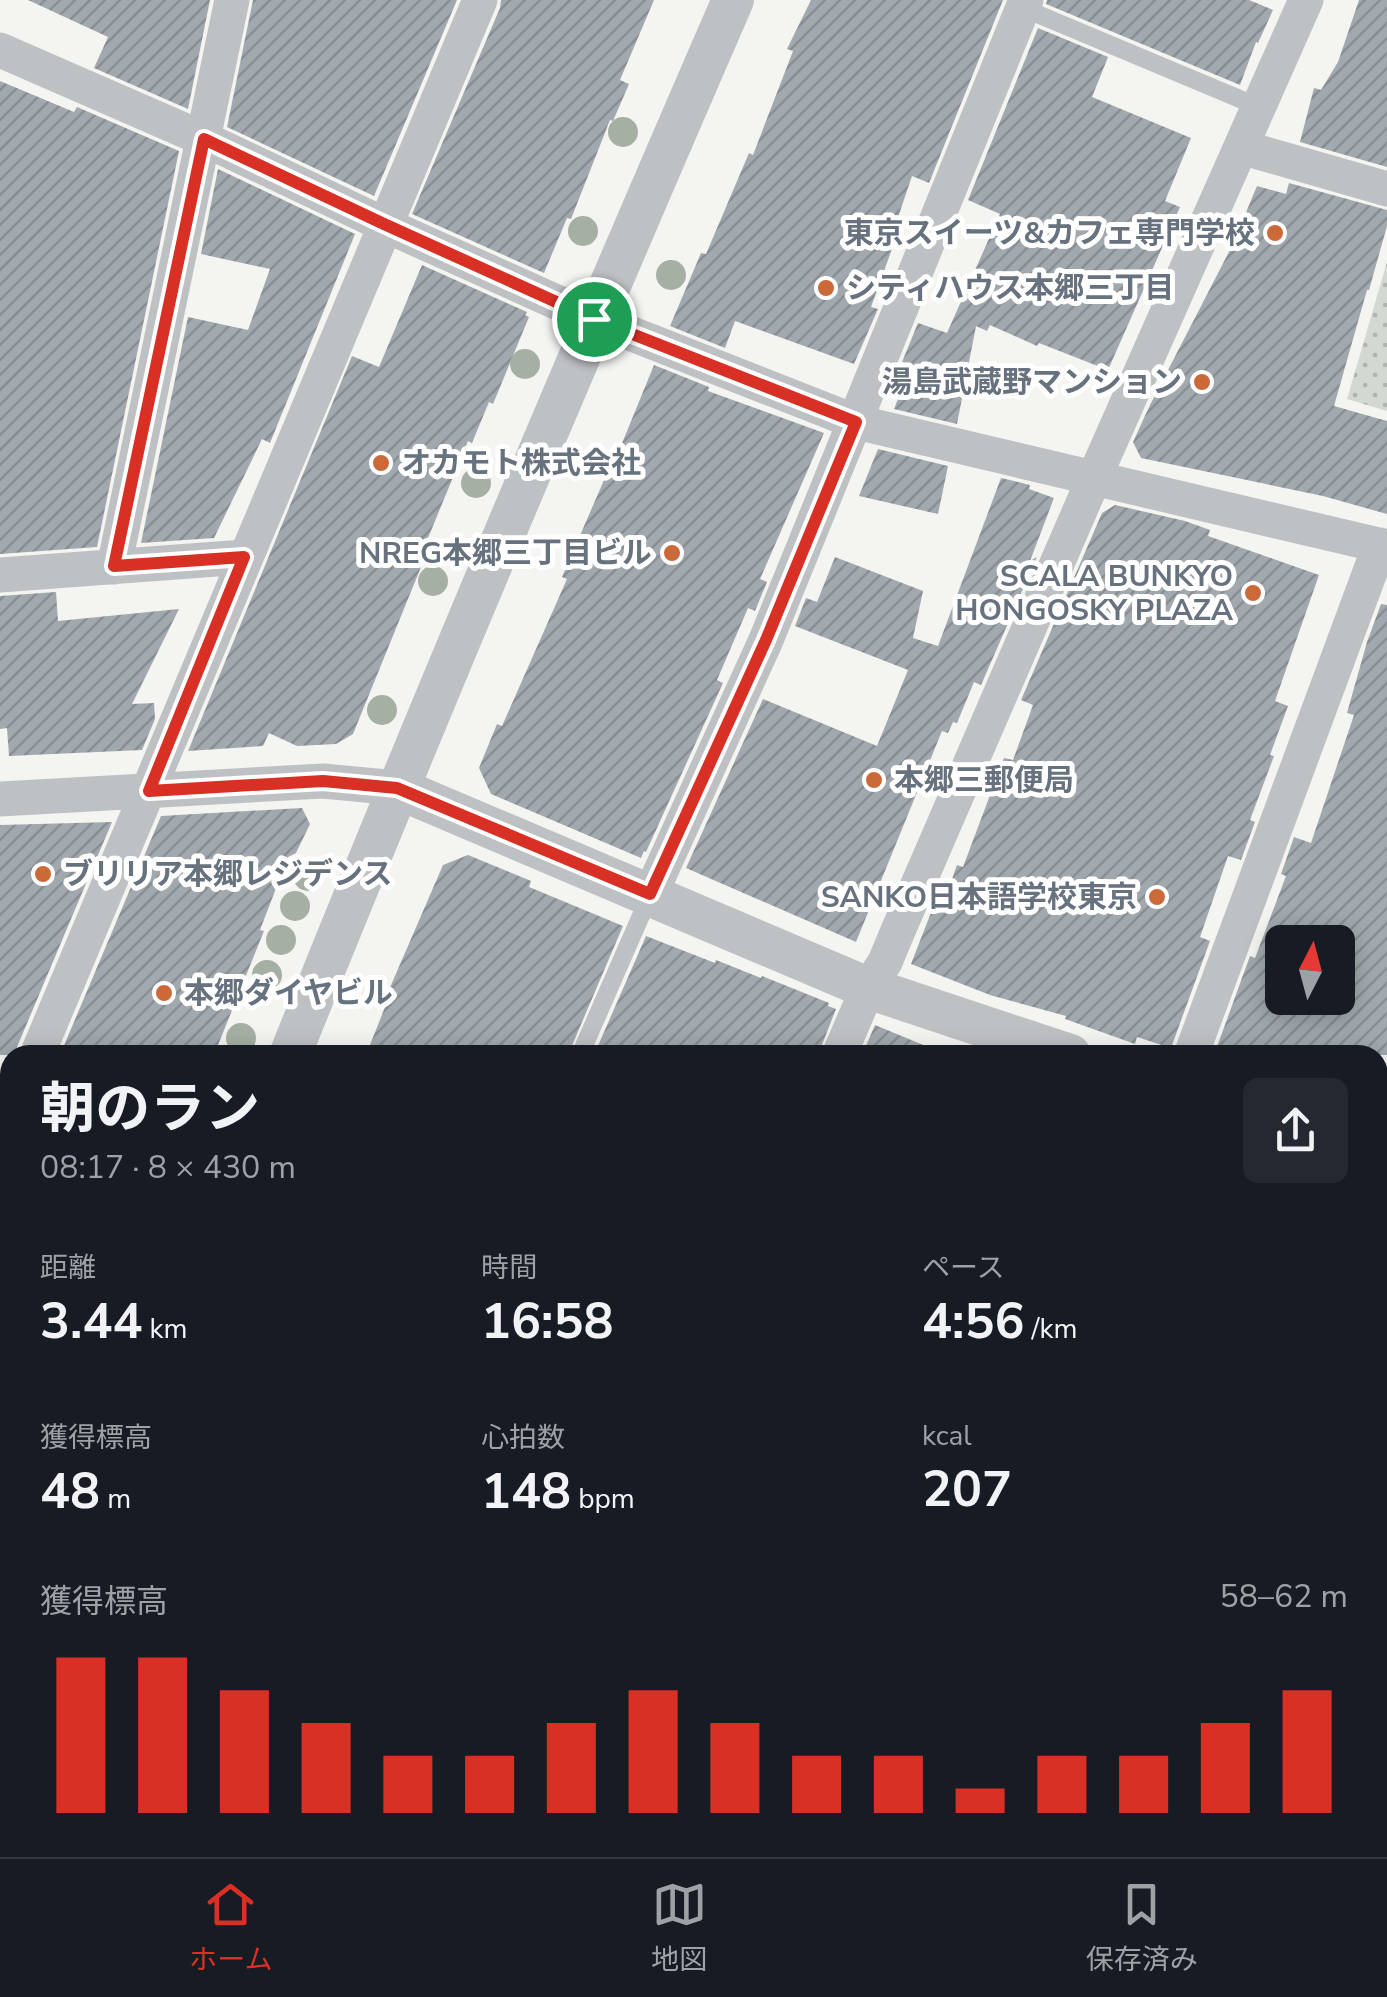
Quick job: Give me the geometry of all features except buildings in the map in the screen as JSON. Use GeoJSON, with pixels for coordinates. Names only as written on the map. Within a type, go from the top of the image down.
{"type":"FeatureCollection","features":[{"type":"Feature","properties":{"kind":"street"},"geometry":{"type":"LineString","coordinates":[[114,566],[231,0]]}},
{"type":"Feature","properties":{"kind":"street"},"geometry":{"type":"LineString","coordinates":[[41,1045],[480,0]]}},
{"type":"Feature","properties":{"kind":"street"},"geometry":{"type":"LineString","coordinates":[[294,1045],[594,319],[733,0]]}},
{"type":"Feature","properties":{"kind":"street"},"geometry":{"type":"LineString","coordinates":[[844,1045],[868,988],[898,933],[1306,0]]}},
{"type":"Feature","properties":{"kind":"street"},"geometry":{"type":"LineString","coordinates":[[650,894],[766,640],[1024,4]]}},
{"type":"Feature","properties":{"kind":"street"},"geometry":{"type":"LineString","coordinates":[[0,50],[204,139],[594,319],[856,422],[1384,546],[1195,1045]]}},
{"type":"Feature","properties":{"kind":"street"},"geometry":{"type":"LineString","coordinates":[[1241,147],[1387,189]]}},
{"type":"Feature","properties":{"kind":"street"},"geometry":{"type":"LineString","coordinates":[[0,576],[244,557]]}},
{"type":"Feature","properties":{"kind":"street"},"geometry":{"type":"LineString","coordinates":[[0,800],[323,781],[397,788],[868,988],[1040,1045]]}},
{"type":"Feature","properties":{"kind":"lane"},"geometry":{"type":"LineString","coordinates":[[1024,4],[1259,107]]}},
{"type":"Feature","properties":{"kind":"lane"},"geometry":{"type":"LineString","coordinates":[[584,1045],[650,894]]}},
{"type":"Feature","properties":{"kind":"shaded area"},"geometry":{"type":"Polygon","coordinates":[[[1387,262],[1387,411],[1347,399],[1387,262]]]}},
{"type":"Feature","properties":{"kind":"place","name":"東京スイーツ&カフェ専門学校"},"geometry":{"type":"Point","coordinates":[1275,233]}},
{"type":"Feature","properties":{"kind":"place","name":"シティハウス本郷三丁目"},"geometry":{"type":"Point","coordinates":[826,288]}},
{"type":"Feature","properties":{"kind":"place","name":"湯島武蔵野マンション"},"geometry":{"type":"Point","coordinates":[1202,382]}},
{"type":"Feature","properties":{"kind":"place","name":"オカモト株式会社"},"geometry":{"type":"Point","coordinates":[381,463]}},
{"type":"Feature","properties":{"kind":"place","name":"NREG本郷三丁目ビル"},"geometry":{"type":"Point","coordinates":[672,553]}},
{"type":"Feature","properties":{"kind":"place","name":"SCALA BUNKYO HONGOSKY PLAZA"},"geometry":{"type":"Point","coordinates":[1253,593]}},
{"type":"Feature","properties":{"kind":"place","name":"本郷三郵便局"},"geometry":{"type":"Point","coordinates":[874,780]}},
{"type":"Feature","properties":{"kind":"place","name":"ブリリア本郷レジデンス"},"geometry":{"type":"Point","coordinates":[43,874]}},
{"type":"Feature","properties":{"kind":"place","name":"SANKO日本語学校東京"},"geometry":{"type":"Point","coordinates":[1157,897]}},
{"type":"Feature","properties":{"kind":"place","name":"本郷ダイヤビル"},"geometry":{"type":"Point","coordinates":[164,993]}},
{"type":"Feature","properties":{"kind":"route"},"geometry":{"type":"LineString","coordinates":[[204,139],[594,319],[856,422],[766,640],[650,894],[397,788],[323,781],[149,791],[244,557],[114,566],[204,139]]}}]}
